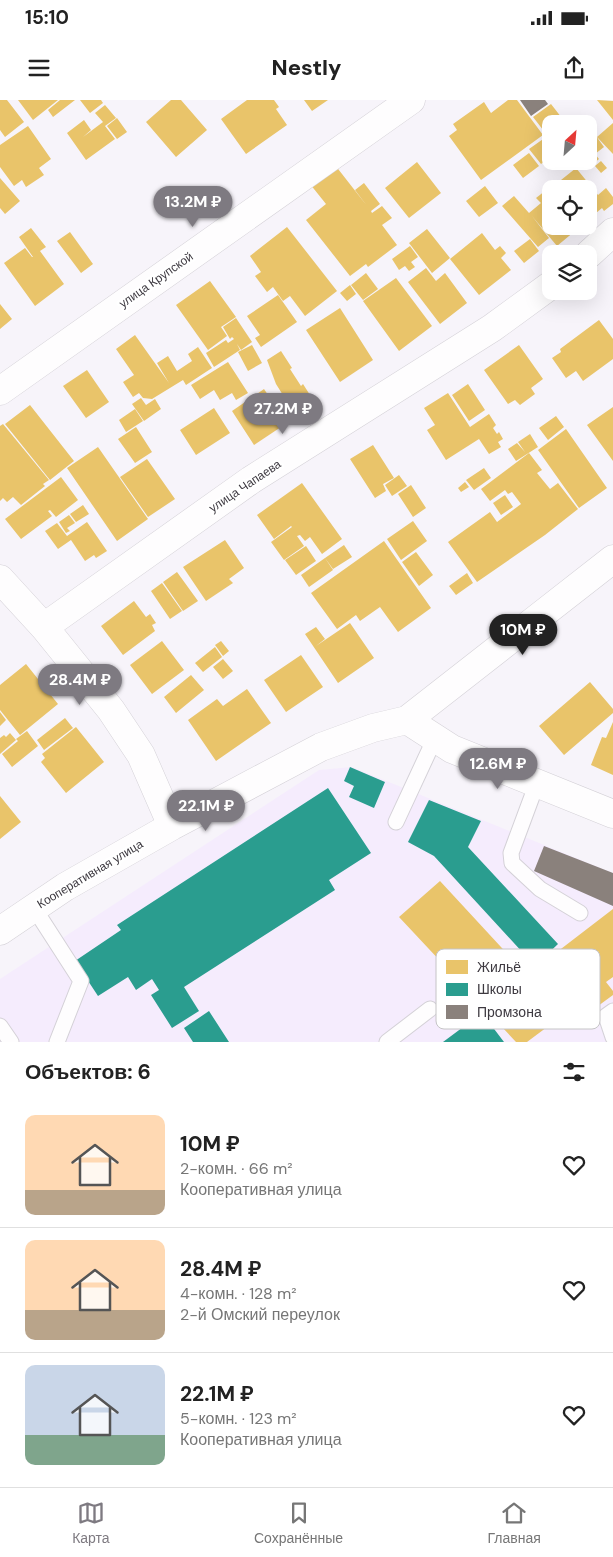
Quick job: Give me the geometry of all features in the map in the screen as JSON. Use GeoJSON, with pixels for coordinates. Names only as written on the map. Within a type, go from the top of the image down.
{"type":"FeatureCollection","features":[{"type":"Feature","properties":{"kind":"street","name":"улица Крупской"},"geometry":{"type":"LineString","coordinates":[[0,391],[411,100]]}},
{"type":"Feature","properties":{"kind":"street"},"geometry":{"type":"LineString","coordinates":[[597,247],[613,232]]}},
{"type":"Feature","properties":{"kind":"street","name":"улица Чапаева"},"geometry":{"type":"LineString","coordinates":[[44,627],[251,480],[484,333],[542,291]]}},
{"type":"Feature","properties":{"kind":"street","name":"Кооперативная улица"},"geometry":{"type":"LineString","coordinates":[[0,931],[65,887],[172,826],[321,747],[373,728],[408,720],[613,559]]}},
{"type":"Feature","properties":{"kind":"street"},"geometry":{"type":"LineString","coordinates":[[0,580],[44,627],[111,710],[141,755],[172,826]]}},
{"type":"Feature","properties":{"kind":"street"},"geometry":{"type":"LineString","coordinates":[[408,720],[452,749],[613,814]]}},
{"type":"Feature","properties":{"kind":"lane"},"geometry":{"type":"LineString","coordinates":[[396,822],[435,738]]}},
{"type":"Feature","properties":{"kind":"lane"},"geometry":{"type":"LineString","coordinates":[[537,783],[511,853],[512,863],[540,889],[580,913]]}},
{"type":"Feature","properties":{"kind":"lane"},"geometry":{"type":"LineString","coordinates":[[34,908],[81,981],[57,1042]]}},
{"type":"Feature","properties":{"kind":"lane"},"geometry":{"type":"LineString","coordinates":[[387,1042],[430,1009]]}},
{"type":"Feature","properties":{"kind":"lane"},"geometry":{"type":"LineString","coordinates":[[613,1011],[606,1016],[613,1037]]}},
{"type":"Feature","properties":{"kind":"lane"},"geometry":{"type":"LineString","coordinates":[[0,1026],[11,1042]]}},
{"type":"Feature","properties":{"kind":"shaded area"},"geometry":{"type":"Polygon","coordinates":[[[352,767],[613,873],[613,1042],[0,1042],[0,979],[319,770],[352,767]]]}},
{"type":"Feature","properties":{"kind":"building: Жильё"},"geometry":{"type":"Polygon","coordinates":[[[0,100],[7,100],[24,122],[5,137],[0,130],[0,100]]]}},
{"type":"Feature","properties":{"kind":"building: Жильё"},"geometry":{"type":"Polygon","coordinates":[[[18,100],[58,100],[33,120],[18,100]]]}},
{"type":"Feature","properties":{"kind":"building: Жильё"},"geometry":{"type":"Polygon","coordinates":[[[60,100],[75,100],[53,117],[48,110],[60,100]]]}},
{"type":"Feature","properties":{"kind":"building: Жильё"},"geometry":{"type":"Polygon","coordinates":[[[80,100],[101,100],[103,103],[90,113],[80,100]]]}},
{"type":"Feature","properties":{"kind":"building: Жильё"},"geometry":{"type":"Polygon","coordinates":[[[171,100],[181,100],[207,130],[176,157],[146,122],[171,100]]]}},
{"type":"Feature","properties":{"kind":"building: Жильё"},"geometry":{"type":"Polygon","coordinates":[[[247,100],[274,100],[279,107],[276,109],[287,125],[246,154],[221,119],[247,100]]]}},
{"type":"Feature","properties":{"kind":"building: Жильё"},"geometry":{"type":"Polygon","coordinates":[[[304,100],[328,100],[312,111],[304,100]]]}},
{"type":"Feature","properties":{"kind":"building: Жильё"},"geometry":{"type":"Polygon","coordinates":[[[508,100],[517,100],[542,136],[481,180],[449,136],[457,130],[453,124],[484,102],[491,113],[508,100]]]}},
{"type":"Feature","properties":{"kind":"building: Жильё"},"geometry":{"type":"Polygon","coordinates":[[[597,100],[613,101],[613,120],[597,100]]]}},
{"type":"Feature","properties":{"kind":"building: Жильё"},"geometry":{"type":"Polygon","coordinates":[[[551,104],[560,115],[542,115],[542,129],[533,117],[551,104]]]}},
{"type":"Feature","properties":{"kind":"building: Жильё"},"geometry":{"type":"Polygon","coordinates":[[[105,105],[116,118],[105,126],[115,139],[86,160],[67,133],[84,120],[91,130],[83,137],[103,122],[95,113],[105,105]]]}},
{"type":"Feature","properties":{"kind":"building: Жильё"},"geometry":{"type":"Polygon","coordinates":[[[117,118],[127,132],[117,139],[107,126],[117,118]]]}},
{"type":"Feature","properties":{"kind":"building: Жильё"},"geometry":{"type":"Polygon","coordinates":[[[613,123],[613,154],[598,138],[613,123]]]}},
{"type":"Feature","properties":{"kind":"building: Жильё"},"geometry":{"type":"Polygon","coordinates":[[[28,126],[51,159],[39,168],[44,175],[26,187],[22,180],[14,186],[0,167],[0,145],[28,126]]]}},
{"type":"Feature","properties":{"kind":"building: Жильё"},"geometry":{"type":"Polygon","coordinates":[[[598,139],[604,147],[598,152],[598,139]]]}},
{"type":"Feature","properties":{"kind":"building: Жильё"},"geometry":{"type":"Polygon","coordinates":[[[542,140],[542,163],[541,164],[529,149],[542,140]]]}},
{"type":"Feature","properties":{"kind":"building: Жильё"},"geometry":{"type":"Polygon","coordinates":[[[529,153],[539,166],[523,178],[513,165],[529,153]]]}},
{"type":"Feature","properties":{"kind":"building: Жильё"},"geometry":{"type":"Polygon","coordinates":[[[601,161],[607,168],[601,173],[598,170],[598,164],[601,161]]]}},
{"type":"Feature","properties":{"kind":"building: Жильё"},"geometry":{"type":"Polygon","coordinates":[[[417,162],[441,193],[409,218],[385,188],[417,162]]]}},
{"type":"Feature","properties":{"kind":"building: Жильё"},"geometry":{"type":"Polygon","coordinates":[[[335,165],[367,206],[355,190],[364,183],[380,204],[371,211],[372,213],[382,206],[392,218],[382,225],[397,245],[368,267],[366,264],[350,276],[306,220],[326,204],[310,184],[335,165]]]}},
{"type":"Feature","properties":{"kind":"building: Жильё"},"geometry":{"type":"Polygon","coordinates":[[[574,170],[578,170],[586,180],[561,180],[574,170]]]}},
{"type":"Feature","properties":{"kind":"building: Жильё"},"geometry":{"type":"Polygon","coordinates":[[[0,178],[20,201],[5,214],[0,208],[0,178]]]}},
{"type":"Feature","properties":{"kind":"building: Жильё"},"geometry":{"type":"Polygon","coordinates":[[[485,186],[498,203],[479,217],[466,201],[485,186]]]}},
{"type":"Feature","properties":{"kind":"building: Жильё"},"geometry":{"type":"Polygon","coordinates":[[[606,188],[613,197],[613,204],[604,211],[602,208],[597,212],[597,194],[598,195],[606,188]]]}},
{"type":"Feature","properties":{"kind":"building: Жильё"},"geometry":{"type":"Polygon","coordinates":[[[542,193],[542,228],[532,216],[542,229],[542,235],[547,235],[549,238],[538,247],[502,206],[514,196],[529,213],[541,203],[536,198],[542,193]]]}},
{"type":"Feature","properties":{"kind":"building: Жильё"},"geometry":{"type":"Polygon","coordinates":[[[287,227],[337,291],[305,316],[290,296],[283,301],[273,287],[267,292],[255,276],[261,272],[250,256],[287,227]]]}},
{"type":"Feature","properties":{"kind":"building: Жильё"},"geometry":{"type":"Polygon","coordinates":[[[31,228],[46,247],[40,251],[64,284],[35,306],[4,263],[25,248],[33,257],[19,237],[31,228]]]}},
{"type":"Feature","properties":{"kind":"building: Жильё"},"geometry":{"type":"Polygon","coordinates":[[[427,229],[450,258],[432,273],[409,243],[427,229]]]}},
{"type":"Feature","properties":{"kind":"building: Жильё"},"geometry":{"type":"Polygon","coordinates":[[[70,232],[93,264],[81,273],[57,241],[70,232]]]}},
{"type":"Feature","properties":{"kind":"building: Жильё"},"geometry":{"type":"Polygon","coordinates":[[[482,233],[495,250],[500,246],[506,253],[501,258],[511,270],[479,295],[450,259],[482,233]]]}},
{"type":"Feature","properties":{"kind":"building: Жильё"},"geometry":{"type":"Polygon","coordinates":[[[548,235],[570,235],[558,245],[548,235]]]}},
{"type":"Feature","properties":{"kind":"building: Жильё"},"geometry":{"type":"Polygon","coordinates":[[[530,239],[539,251],[524,263],[514,251],[530,239]]]}},
{"type":"Feature","properties":{"kind":"building: Жильё"},"geometry":{"type":"Polygon","coordinates":[[[410,246],[418,257],[411,262],[415,267],[409,271],[405,266],[399,270],[392,259],[410,246]]]}},
{"type":"Feature","properties":{"kind":"building: Жильё"},"geometry":{"type":"Polygon","coordinates":[[[426,268],[436,281],[445,273],[467,303],[440,324],[408,282],[426,268]]]}},
{"type":"Feature","properties":{"kind":"building: Жильё"},"geometry":{"type":"Polygon","coordinates":[[[366,273],[378,289],[363,300],[351,285],[366,273]]]}},
{"type":"Feature","properties":{"kind":"building: Жильё"},"geometry":{"type":"Polygon","coordinates":[[[396,278],[432,326],[399,351],[363,301],[396,278]]]}},
{"type":"Feature","properties":{"kind":"building: Жильё"},"geometry":{"type":"Polygon","coordinates":[[[210,281],[236,317],[221,327],[227,336],[208,350],[176,305],[210,281]]]}},
{"type":"Feature","properties":{"kind":"building: Жильё"},"geometry":{"type":"Polygon","coordinates":[[[350,285],[356,294],[347,301],[340,293],[350,285]]]}},
{"type":"Feature","properties":{"kind":"building: Жильё"},"geometry":{"type":"Polygon","coordinates":[[[278,295],[297,322],[261,347],[255,338],[260,335],[247,316],[278,295]]]}},
{"type":"Feature","properties":{"kind":"building: Жильё"},"geometry":{"type":"Polygon","coordinates":[[[0,304],[12,319],[0,329],[0,304]]]}},
{"type":"Feature","properties":{"kind":"building: Жильё"},"geometry":{"type":"Polygon","coordinates":[[[340,308],[373,360],[340,382],[306,330],[340,308]]]}},
{"type":"Feature","properties":{"kind":"building: Жильё"},"geometry":{"type":"Polygon","coordinates":[[[236,318],[252,342],[241,350],[237,344],[240,350],[214,367],[206,353],[226,340],[228,343],[234,339],[232,337],[230,339],[223,327],[236,318]]]}},
{"type":"Feature","properties":{"kind":"building: Жильё"},"geometry":{"type":"Polygon","coordinates":[[[599,320],[613,339],[613,359],[583,381],[576,371],[566,378],[552,358],[561,352],[560,349],[599,320]]]}},
{"type":"Feature","properties":{"kind":"building: Жильё"},"geometry":{"type":"Polygon","coordinates":[[[135,335],[169,383],[157,363],[168,356],[177,371],[192,361],[188,354],[198,347],[212,368],[186,385],[183,380],[152,399],[143,398],[139,393],[133,397],[123,382],[134,375],[116,349],[135,335]]]}},
{"type":"Feature","properties":{"kind":"building: Жильё"},"geometry":{"type":"Polygon","coordinates":[[[252,345],[262,363],[248,371],[238,352],[252,345]]]}},
{"type":"Feature","properties":{"kind":"building: Жильё"},"geometry":{"type":"Polygon","coordinates":[[[519,345],[543,379],[531,388],[535,394],[520,405],[515,400],[508,404],[484,370],[519,345]]]}},
{"type":"Feature","properties":{"kind":"building: Жильё"},"geometry":{"type":"Polygon","coordinates":[[[281,351],[301,386],[303,384],[317,406],[298,419],[276,384],[267,360],[281,351]]]}},
{"type":"Feature","properties":{"kind":"building: Жильё"},"geometry":{"type":"Polygon","coordinates":[[[228,362],[248,393],[236,400],[232,393],[220,400],[214,390],[200,399],[191,385],[228,362]]]}},
{"type":"Feature","properties":{"kind":"building: Жильё"},"geometry":{"type":"Polygon","coordinates":[[[87,370],[109,402],[86,418],[63,386],[87,370]]]}},
{"type":"Feature","properties":{"kind":"building: Жильё"},"geometry":{"type":"Polygon","coordinates":[[[468,384],[485,410],[469,421],[452,395],[468,384]]]}},
{"type":"Feature","properties":{"kind":"building: Жильё"},"geometry":{"type":"Polygon","coordinates":[[[264,389],[287,423],[254,445],[232,411],[264,389]]]}},
{"type":"Feature","properties":{"kind":"building: Жильё"},"geometry":{"type":"Polygon","coordinates":[[[448,393],[470,427],[489,414],[496,425],[493,428],[497,434],[499,432],[503,439],[498,442],[501,447],[489,454],[479,439],[446,460],[427,430],[435,425],[424,408],[448,393]]]}},
{"type":"Feature","properties":{"kind":"building: Жильё"},"geometry":{"type":"Polygon","coordinates":[[[141,398],[146,405],[155,399],[161,409],[144,421],[132,404],[141,398]]]}},
{"type":"Feature","properties":{"kind":"building: Жильё"},"geometry":{"type":"Polygon","coordinates":[[[30,405],[74,461],[50,480],[5,424],[30,405]]]}},
{"type":"Feature","properties":{"kind":"building: Жильё"},"geometry":{"type":"Polygon","coordinates":[[[613,407],[613,461],[587,425],[613,407]]]}},
{"type":"Feature","properties":{"kind":"building: Жильё"},"geometry":{"type":"Polygon","coordinates":[[[214,408],[230,433],[196,455],[180,430],[214,408]]]}},
{"type":"Feature","properties":{"kind":"building: Жильё"},"geometry":{"type":"Polygon","coordinates":[[[135,409],[143,421],[126,432],[119,420],[135,409]]]}},
{"type":"Feature","properties":{"kind":"building: Жильё"},"geometry":{"type":"Polygon","coordinates":[[[556,416],[564,427],[548,440],[539,428],[556,416]]]}},
{"type":"Feature","properties":{"kind":"building: Жильё"},"geometry":{"type":"Polygon","coordinates":[[[3,424],[49,480],[43,484],[45,486],[21,505],[13,497],[7,502],[3,498],[0,501],[0,426],[3,424]]]}},
{"type":"Feature","properties":{"kind":"building: Жильё"},"geometry":{"type":"Polygon","coordinates":[[[136,427],[152,452],[135,463],[118,439],[136,427]]]}},
{"type":"Feature","properties":{"kind":"building: Жильё"},"geometry":{"type":"Polygon","coordinates":[[[566,429],[607,488],[579,508],[538,450],[566,429]]]}},
{"type":"Feature","properties":{"kind":"building: Жильё"},"geometry":{"type":"Polygon","coordinates":[[[530,434],[538,447],[516,461],[508,449],[517,443],[525,452],[518,442],[530,434]]]}},
{"type":"Feature","properties":{"kind":"building: Жильё"},"geometry":{"type":"Polygon","coordinates":[[[373,445],[394,478],[383,484],[386,491],[375,498],[350,459],[373,445]]]}},
{"type":"Feature","properties":{"kind":"building: Жильё"},"geometry":{"type":"Polygon","coordinates":[[[98,447],[148,519],[117,541],[67,468],[98,447]]]}},
{"type":"Feature","properties":{"kind":"building: Жильё"},"geometry":{"type":"Polygon","coordinates":[[[529,453],[542,470],[537,473],[550,489],[558,483],[578,509],[545,535],[477,582],[448,542],[490,512],[497,522],[521,504],[512,492],[508,494],[505,490],[490,501],[481,489],[529,453]]]}},
{"type":"Feature","properties":{"kind":"building: Жильё"},"geometry":{"type":"Polygon","coordinates":[[[147,459],[175,499],[148,517],[120,477],[147,459]]]}},
{"type":"Feature","properties":{"kind":"building: Жильё"},"geometry":{"type":"Polygon","coordinates":[[[484,468],[491,478],[474,490],[466,480],[484,468]]]}},
{"type":"Feature","properties":{"kind":"building: Жильё"},"geometry":{"type":"Polygon","coordinates":[[[399,475],[407,486],[392,496],[385,485],[399,475]]]}},
{"type":"Feature","properties":{"kind":"building: Жильё"},"geometry":{"type":"Polygon","coordinates":[[[61,477],[78,500],[56,517],[50,510],[48,511],[52,516],[21,539],[5,519],[61,477]]]}},
{"type":"Feature","properties":{"kind":"building: Жильё"},"geometry":{"type":"Polygon","coordinates":[[[465,482],[469,487],[461,492],[458,488],[465,482]]]}},
{"type":"Feature","properties":{"kind":"building: Жильё"},"geometry":{"type":"Polygon","coordinates":[[[302,483],[342,539],[322,554],[310,537],[305,541],[300,535],[297,536],[304,546],[284,560],[271,542],[292,527],[274,539],[257,515],[302,483]]]}},
{"type":"Feature","properties":{"kind":"building: Жильё"},"geometry":{"type":"Polygon","coordinates":[[[411,485],[426,508],[413,517],[398,494],[411,485]]]}},
{"type":"Feature","properties":{"kind":"building: Жильё"},"geometry":{"type":"Polygon","coordinates":[[[505,495],[513,507],[501,515],[493,503],[505,495]]]}},
{"type":"Feature","properties":{"kind":"building: Жильё"},"geometry":{"type":"Polygon","coordinates":[[[83,505],[89,514],[76,522],[70,514],[83,505]]]}},
{"type":"Feature","properties":{"kind":"building: Жильё"},"geometry":{"type":"Polygon","coordinates":[[[69,515],[75,523],[67,528],[70,531],[66,533],[59,522],[69,515]]]}},
{"type":"Feature","properties":{"kind":"building: Жильё"},"geometry":{"type":"Polygon","coordinates":[[[413,521],[427,541],[401,560],[387,539],[413,521]]]}},
{"type":"Feature","properties":{"kind":"building: Жильё"},"geometry":{"type":"Polygon","coordinates":[[[87,522],[107,551],[96,558],[94,555],[85,561],[71,540],[58,549],[45,531],[57,523],[67,536],[87,522]]]}},
{"type":"Feature","properties":{"kind":"building: Жильё"},"geometry":{"type":"Polygon","coordinates":[[[225,540],[244,568],[229,579],[233,583],[206,601],[183,567],[225,540]]]}},
{"type":"Feature","properties":{"kind":"building: Жильё"},"geometry":{"type":"Polygon","coordinates":[[[384,541],[431,608],[398,632],[380,607],[360,621],[356,615],[337,629],[311,593],[384,541]]]}},
{"type":"Feature","properties":{"kind":"building: Жильё"},"geometry":{"type":"Polygon","coordinates":[[[344,545],[352,557],[333,569],[325,558],[344,545]]]}},
{"type":"Feature","properties":{"kind":"building: Жильё"},"geometry":{"type":"Polygon","coordinates":[[[306,546],[316,561],[296,575],[285,560],[306,546]]]}},
{"type":"Feature","properties":{"kind":"building: Жильё"},"geometry":{"type":"Polygon","coordinates":[[[416,552],[433,575],[419,586],[402,562],[416,552]]]}},
{"type":"Feature","properties":{"kind":"building: Жильё"},"geometry":{"type":"Polygon","coordinates":[[[325,558],[333,570],[309,587],[301,575],[325,558]]]}},
{"type":"Feature","properties":{"kind":"building: Жильё"},"geometry":{"type":"Polygon","coordinates":[[[177,572],[198,601],[183,611],[163,582],[177,572]]]}},
{"type":"Feature","properties":{"kind":"building: Жильё"},"geometry":{"type":"Polygon","coordinates":[[[467,573],[473,583],[456,595],[449,586],[467,573]]]}},
{"type":"Feature","properties":{"kind":"building: Жильё"},"geometry":{"type":"Polygon","coordinates":[[[162,583],[182,611],[170,619],[151,591],[162,583]]]}},
{"type":"Feature","properties":{"kind":"building: Жильё"},"geometry":{"type":"Polygon","coordinates":[[[134,601],[146,617],[150,614],[156,623],[152,625],[155,631],[123,655],[101,626],[134,601]]]}},
{"type":"Feature","properties":{"kind":"building: Жильё"},"geometry":{"type":"Polygon","coordinates":[[[350,623],[374,658],[338,683],[305,634],[316,627],[325,639],[316,646],[350,623]]]}},
{"type":"Feature","properties":{"kind":"building: Жильё"},"geometry":{"type":"Polygon","coordinates":[[[162,641],[184,670],[152,694],[130,665],[162,641]]]}},
{"type":"Feature","properties":{"kind":"building: Жильё"},"geometry":{"type":"Polygon","coordinates":[[[221,641],[229,651],[223,656],[215,645],[221,641]]]}},
{"type":"Feature","properties":{"kind":"building: Жильё"},"geometry":{"type":"Polygon","coordinates":[[[215,647],[222,657],[203,672],[195,663],[215,647]]]}},
{"type":"Feature","properties":{"kind":"building: Жильё"},"geometry":{"type":"Polygon","coordinates":[[[301,655],[323,687],[286,712],[264,680],[301,655]]]}},
{"type":"Feature","properties":{"kind":"building: Жильё"},"geometry":{"type":"Polygon","coordinates":[[[223,659],[233,671],[223,679],[213,667],[223,659]]]}},
{"type":"Feature","properties":{"kind":"building: Жильё"},"geometry":{"type":"Polygon","coordinates":[[[26,664],[58,704],[20,735],[0,710],[0,685],[26,664]]]}},
{"type":"Feature","properties":{"kind":"building: Жильё"},"geometry":{"type":"Polygon","coordinates":[[[191,675],[204,690],[176,713],[164,697],[191,675]]]}},
{"type":"Feature","properties":{"kind":"building: Жильё"},"geometry":{"type":"Polygon","coordinates":[[[590,682],[613,709],[613,713],[564,755],[539,726],[590,682]]]}},
{"type":"Feature","properties":{"kind":"building: Жильё"},"geometry":{"type":"Polygon","coordinates":[[[247,689],[271,723],[216,761],[188,720],[217,699],[223,706],[247,689]]]}},
{"type":"Feature","properties":{"kind":"building: Жильё"},"geometry":{"type":"Polygon","coordinates":[[[0,712],[6,720],[0,726],[0,712]]]}},
{"type":"Feature","properties":{"kind":"building: Жильё"},"geometry":{"type":"Polygon","coordinates":[[[65,718],[73,728],[44,750],[37,740],[65,718]]]}},
{"type":"Feature","properties":{"kind":"building: Жильё"},"geometry":{"type":"Polygon","coordinates":[[[613,722],[613,775],[591,765],[602,737],[606,738],[613,722]]]}},
{"type":"Feature","properties":{"kind":"building: Жильё"},"geometry":{"type":"Polygon","coordinates":[[[76,727],[104,762],[66,793],[41,762],[45,758],[42,754],[76,727]]]}},
{"type":"Feature","properties":{"kind":"building: Жильё"},"geometry":{"type":"Polygon","coordinates":[[[27,731],[38,746],[12,767],[2,754],[18,741],[16,739],[27,731]]]}},
{"type":"Feature","properties":{"kind":"building: Жильё"},"geometry":{"type":"Polygon","coordinates":[[[10,733],[16,740],[0,754],[0,738],[4,735],[6,737],[10,733]]]}},
{"type":"Feature","properties":{"kind":"building: Жильё"},"geometry":{"type":"Polygon","coordinates":[[[0,796],[21,822],[0,839],[0,796]]]}},
{"type":"Feature","properties":{"kind":"building: Жильё"},"geometry":{"type":"Polygon","coordinates":[[[440,881],[503,949],[436,949],[436,957],[399,917],[440,881]]]}},
{"type":"Feature","properties":{"kind":"building: Жильё"},"geometry":{"type":"Polygon","coordinates":[[[613,909],[613,977],[606,982],[613,991],[613,995],[600,1005],[600,949],[561,949],[613,909]]]}},
{"type":"Feature","properties":{"kind":"building: Жильё"},"geometry":{"type":"Polygon","coordinates":[[[504,1029],[544,1029],[527,1042],[516,1042],[504,1029]]]}},
{"type":"Feature","properties":{"kind":"building: Школы"},"geometry":{"type":"Polygon","coordinates":[[[350,767],[385,782],[374,808],[349,797],[354,786],[344,781],[350,767]]]}},
{"type":"Feature","properties":{"kind":"building: Школы"},"geometry":{"type":"Polygon","coordinates":[[[328,788],[371,853],[329,880],[335,890],[184,987],[199,1011],[172,1028],[151,995],[159,990],[152,979],[136,990],[128,977],[98,996],[75,961],[121,930],[117,925],[328,788]]]}},
{"type":"Feature","properties":{"kind":"building: Школы"},"geometry":{"type":"Polygon","coordinates":[[[429,800],[481,821],[468,847],[558,944],[553,949],[519,949],[434,856],[408,842],[429,800]]]}},
{"type":"Feature","properties":{"kind":"building: Школы"},"geometry":{"type":"Polygon","coordinates":[[[209,1011],[229,1042],[193,1042],[184,1028],[209,1011]]]}},
{"type":"Feature","properties":{"kind":"building: Школы"},"geometry":{"type":"Polygon","coordinates":[[[460,1029],[494,1029],[504,1042],[443,1042],[460,1029]]]}},
{"type":"Feature","properties":{"kind":"building: Промзона"},"geometry":{"type":"Polygon","coordinates":[[[520,100],[545,100],[548,104],[531,116],[520,100]]]}},
{"type":"Feature","properties":{"kind":"building: Промзона"},"geometry":{"type":"Polygon","coordinates":[[[544,846],[613,873],[613,906],[534,871],[544,846]]]}}]}
